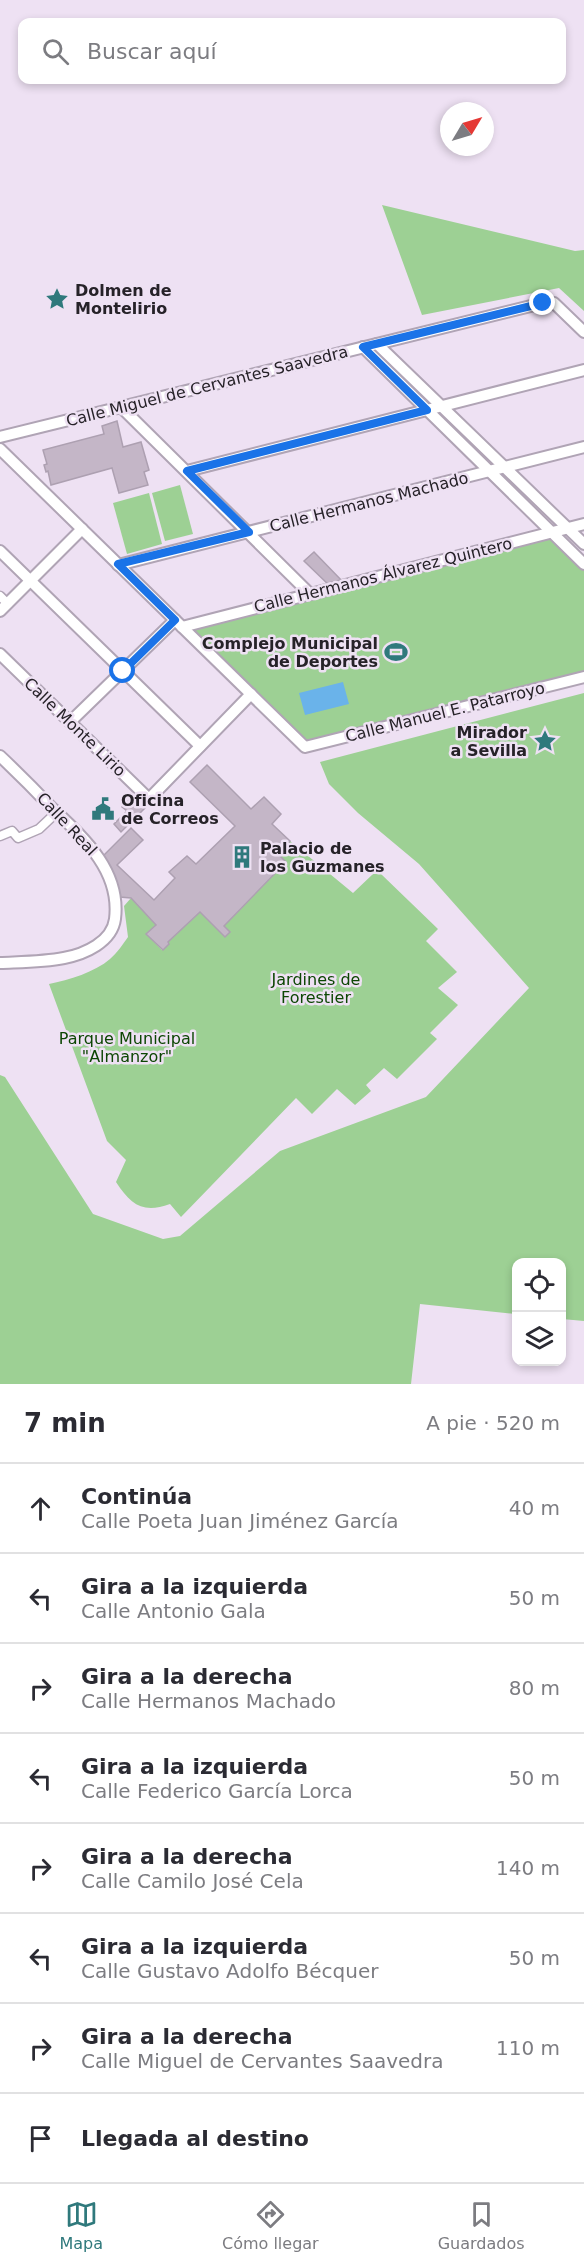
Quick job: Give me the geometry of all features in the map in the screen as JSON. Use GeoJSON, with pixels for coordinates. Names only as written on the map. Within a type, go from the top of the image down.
{"type":"FeatureCollection","features":[{"type":"Feature","properties":{"kind":"street","name":"Calle Miguel de Cervantes Saavedra"},"geometry":{"type":"LineString","coordinates":[[0,437],[543,303],[554,303],[584,332]]}},
{"type":"Feature","properties":{"kind":"street"},"geometry":{"type":"LineString","coordinates":[[377,344],[584,544]]}},
{"type":"Feature","properties":{"kind":"street"},"geometry":{"type":"LineString","coordinates":[[363,347],[584,564]]}},
{"type":"Feature","properties":{"kind":"street"},"geometry":{"type":"LineString","coordinates":[[187,471],[584,370]]}},
{"type":"Feature","properties":{"kind":"street"},"geometry":{"type":"LineString","coordinates":[[121,407],[310,594]]}},
{"type":"Feature","properties":{"kind":"street","name":"Calle Hermanos Machado"},"geometry":{"type":"LineString","coordinates":[[118,564],[584,447]]}},
{"type":"Feature","properties":{"kind":"street"},"geometry":{"type":"LineString","coordinates":[[0,449],[251,694],[200,746],[0,551]]}},
{"type":"Feature","properties":{"kind":"street","name":"Calle Hermanos Álvarez Quintero"},"geometry":{"type":"LineString","coordinates":[[178,623],[310,594],[584,524]]}},
{"type":"Feature","properties":{"kind":"street"},"geometry":{"type":"LineString","coordinates":[[3,604],[31,581],[82,529]]}},
{"type":"Feature","properties":{"kind":"street"},"geometry":{"type":"LineString","coordinates":[[70,722],[178,623]]}},
{"type":"Feature","properties":{"kind":"street","name":"Calle Monte Lirio"},"geometry":{"type":"LineString","coordinates":[[0,654],[149,799],[200,746]]}},
{"type":"Feature","properties":{"kind":"street","name":"Calle Manuel E. Patarroyo"},"geometry":{"type":"LineString","coordinates":[[251,694],[305,747],[584,677]]}},
{"type":"Feature","properties":{"kind":"street","name":"Calle Real"},"geometry":{"type":"LineString","coordinates":[[0,756],[99,857],[112,881],[117,904],[114,927],[109,937],[97,945],[65,958],[0,963]]}},
{"type":"Feature","properties":{"kind":"street"},"geometry":{"type":"LineString","coordinates":[[0,836],[12,831],[18,838],[29,834],[39,829],[57,812]]}},
{"type":"Feature","properties":{"kind":"green space"},"geometry":{"type":"Polygon","coordinates":[[[382,205],[575,251],[584,250],[584,311],[559,288],[422,315],[382,205]]]}},
{"type":"Feature","properties":{"kind":"green space"},"geometry":{"type":"Polygon","coordinates":[[[180,485],[193,534],[165,541],[152,493],[180,485]]]}},
{"type":"Feature","properties":{"kind":"green space"},"geometry":{"type":"Polygon","coordinates":[[[149,493],[162,544],[127,554],[113,503],[149,493]]]}},
{"type":"Feature","properties":{"kind":"green space","name":"Complejo Municipal de Deportes"},"geometry":{"type":"Polygon","coordinates":[[[551,533],[584,564],[584,677],[305,747],[182,627],[551,533]]]}},
{"type":"Feature","properties":{"kind":"green space"},"geometry":{"type":"Polygon","coordinates":[[[584,693],[584,1321],[566,1319],[566,1258],[512,1258],[512,1314],[420,1304],[411,1384],[0,1384],[0,1075],[5,1077],[93,1214],[163,1239],[180,1236],[280,1151],[426,1097],[529,988],[419,864],[358,813],[329,784],[320,762],[584,693]]]}},
{"type":"Feature","properties":{"kind":"green space","name":"Jardines de Forestier"},"geometry":{"type":"Polygon","coordinates":[[[290,841],[353,893],[373,874],[381,874],[438,929],[426,941],[457,972],[438,988],[458,1005],[430,1033],[437,1039],[397,1079],[384,1068],[366,1085],[371,1091],[355,1105],[337,1089],[312,1114],[296,1098],[181,1217],[170,1204],[152,1208],[138,1205],[127,1197],[116,1182],[126,1160],[107,1141],[49,984],[89,972],[104,964],[115,954],[128,937],[124,906],[131,898],[156,925],[147,934],[162,950],[200,912],[225,937],[230,932],[224,926],[286,862],[278,854],[290,841]]]}},
{"type":"Feature","properties":{"kind":"water"},"geometry":{"type":"Polygon","coordinates":[[[343,682],[349,704],[305,715],[299,693],[343,682]]]}},
{"type":"Feature","properties":{"kind":"building"},"geometry":{"type":"Polygon","coordinates":[[[117,421],[123,447],[141,442],[149,470],[144,472],[148,485],[119,493],[112,468],[51,485],[44,465],[47,464],[43,450],[104,434],[102,426],[117,421]]]}},
{"type":"Feature","properties":{"kind":"building"},"geometry":{"type":"Polygon","coordinates":[[[314,552],[346,585],[332,588],[304,561],[314,552]]]}},
{"type":"Feature","properties":{"kind":"building","name":"Palacio de los Guzmanes"},"geometry":{"type":"Polygon","coordinates":[[[207,765],[251,809],[264,797],[281,814],[272,824],[290,841],[278,854],[286,862],[224,926],[230,932],[225,937],[200,912],[168,942],[169,944],[163,950],[146,934],[156,925],[131,898],[120,897],[114,880],[100,859],[131,828],[143,840],[117,865],[154,900],[175,878],[169,872],[187,856],[196,864],[235,826],[190,782],[207,765]]]}},
{"type":"Feature","properties":{"kind":"building"},"geometry":{"type":"Polygon","coordinates":[[[134,795],[146,807],[121,832],[114,824],[127,811],[122,807],[134,795]]]}},
{"type":"Feature","properties":{"kind":"place","name":"Dolmen de Montelirio"},"geometry":{"type":"Point","coordinates":[57,299]}},
{"type":"Feature","properties":{"kind":"place","name":"Complejo Municipal de Deportes"},"geometry":{"type":"Point","coordinates":[396,652]}},
{"type":"Feature","properties":{"kind":"place","name":"Mirador a Sevilla"},"geometry":{"type":"Point","coordinates":[545,741]}},
{"type":"Feature","properties":{"kind":"place","name":"Oficina de Correos"},"geometry":{"type":"Point","coordinates":[103,809]}},
{"type":"Feature","properties":{"kind":"place","name":"Palacio de los Guzmanes"},"geometry":{"type":"Point","coordinates":[242,857]}},
{"type":"Feature","properties":{"kind":"route"},"geometry":{"type":"LineString","coordinates":[[123,671],[175,620],[118,564],[249,532],[187,471],[427,410],[363,347],[543,303]]}},
{"type":"Feature","properties":{"kind":"park label","name":"Parque Municipal \"Almanzor\""},"geometry":{"type":"Point","coordinates":[127,1047]}}]}
